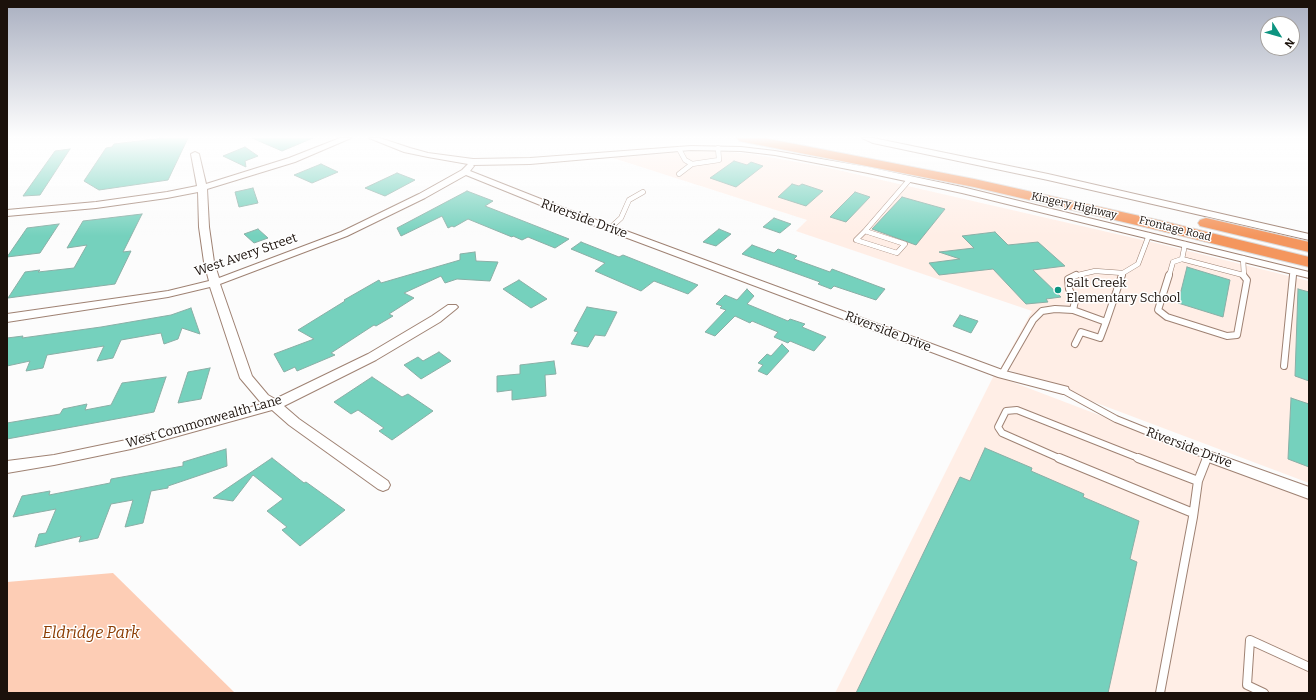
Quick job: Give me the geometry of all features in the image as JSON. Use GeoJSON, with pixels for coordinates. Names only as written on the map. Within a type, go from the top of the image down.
{"type":"FeatureCollection","features":[{"type":"Feature","properties":{"kind":"highway","name":"Kingery Highway"},"geometry":{"type":"LineString","coordinates":[[911,171],[974,183],[1162,226],[1309,262]]}},
{"type":"Feature","properties":{"kind":"highway","name":"Kingery Highway"},"geometry":{"type":"LineString","coordinates":[[964,171],[1067,192],[1309,247]]}},
{"type":"Feature","properties":{"kind":"street"},"geometry":{"type":"LineString","coordinates":[[198,171],[202,188],[204,227],[209,262],[214,283],[246,378],[263,398],[294,422],[383,485]]}},
{"type":"Feature","properties":{"kind":"street"},"geometry":{"type":"LineString","coordinates":[[7,213],[110,203],[167,195],[202,188],[258,171]]}},
{"type":"Feature","properties":{"kind":"street","name":"Frontage Road"},"geometry":{"type":"LineString","coordinates":[[867,171],[910,179],[1150,235],[1309,275]]}},
{"type":"Feature","properties":{"kind":"street","name":"Frontage Road"},"geometry":{"type":"LineString","coordinates":[[1017,171],[1309,236]]}},
{"type":"Feature","properties":{"kind":"street","name":"Riverside Drive"},"geometry":{"type":"LineString","coordinates":[[466,172],[553,207],[1002,374],[1063,390]]}},
{"type":"Feature","properties":{"kind":"street","name":"West Avery Street"},"geometry":{"type":"LineString","coordinates":[[7,318],[102,305],[173,293],[214,283],[344,234],[402,206],[466,172]]}},
{"type":"Feature","properties":{"kind":"street","name":"West Commonwealth Lane"},"geometry":{"type":"LineString","coordinates":[[7,467],[54,460],[131,444],[274,405],[372,357],[436,319],[452,307]]}},
{"type":"Feature","properties":{"kind":"street","name":"Riverside Drive"},"geometry":{"type":"LineString","coordinates":[[1208,456],[1309,493]]}},
{"type":"Feature","properties":{"kind":"lane"},"geometry":{"type":"LineString","coordinates":[[679,174],[683,171]]}},
{"type":"Feature","properties":{"kind":"lane"},"geometry":{"type":"LineString","coordinates":[[865,231],[904,244],[897,253],[856,240],[910,179]]}},
{"type":"Feature","properties":{"kind":"lane"},"geometry":{"type":"LineString","coordinates":[[610,228],[621,218],[629,200],[643,192]]}},
{"type":"Feature","properties":{"kind":"lane"},"geometry":{"type":"LineString","coordinates":[[1073,310],[1075,301],[1069,289],[1068,280],[1078,274],[1095,271],[1123,273],[1138,264],[1150,235]]}},
{"type":"Feature","properties":{"kind":"lane"},"geometry":{"type":"LineString","coordinates":[[1182,259],[1186,244]]}},
{"type":"Feature","properties":{"kind":"lane"},"geometry":{"type":"LineString","coordinates":[[1243,258],[1243,274],[1247,280],[1237,335],[1227,336],[1167,317],[1158,310],[1172,262],[1182,259],[1243,274]]}},
{"type":"Feature","properties":{"kind":"lane"},"geometry":{"type":"LineString","coordinates":[[1284,366],[1292,271]]}},
{"type":"Feature","properties":{"kind":"lane"},"geometry":{"type":"LineString","coordinates":[[1075,344],[1081,332],[1100,338],[1123,273]]}},
{"type":"Feature","properties":{"kind":"lane"},"geometry":{"type":"LineString","coordinates":[[1002,374],[1033,320],[1042,311],[1073,310],[1106,322]]}},
{"type":"Feature","properties":{"kind":"lane","name":"Riverside Drive"},"geometry":{"type":"LineString","coordinates":[[1063,390],[1116,419],[1208,456]]}},
{"type":"Feature","properties":{"kind":"lane"},"geometry":{"type":"LineString","coordinates":[[1193,512],[1009,437],[1002,433],[998,427],[1006,410],[1017,410],[1198,481]]}},
{"type":"Feature","properties":{"kind":"lane"},"geometry":{"type":"LineString","coordinates":[[1160,693],[1198,481],[1208,456]]}},
{"type":"Feature","properties":{"kind":"lane"},"geometry":{"type":"LineString","coordinates":[[1264,693],[1246,689],[1250,640],[1309,667]]}},
{"type":"Feature","properties":{"kind":"shaded area"},"geometry":{"type":"Polygon","coordinates":[[[653,171],[841,171],[1160,244],[1309,281],[1309,483],[1001,367],[1032,311],[796,231],[807,220],[653,171]]]}},
{"type":"Feature","properties":{"kind":"shaded area"},"geometry":{"type":"Polygon","coordinates":[[[994,375],[1309,495],[1309,693],[835,693],[994,375]]]}},
{"type":"Feature","properties":{"kind":"green space","name":"Eldridge Park"},"geometry":{"type":"Polygon","coordinates":[[[113,573],[235,693],[7,693],[7,582],[113,573]]]}},
{"type":"Feature","properties":{"kind":"building"},"geometry":{"type":"Polygon","coordinates":[[[41,171],[56,171],[40,195],[23,196],[41,171]]]}},
{"type":"Feature","properties":{"kind":"building"},"geometry":{"type":"Polygon","coordinates":[[[91,171],[172,171],[168,180],[99,190],[84,181],[91,171]]]}},
{"type":"Feature","properties":{"kind":"building"},"geometry":{"type":"Polygon","coordinates":[[[305,171],[335,171],[338,172],[312,183],[294,175],[305,171]]]}},
{"type":"Feature","properties":{"kind":"building"},"geometry":{"type":"Polygon","coordinates":[[[720,171],[757,171],[736,187],[710,178],[720,171]]]}},
{"type":"Feature","properties":{"kind":"building"},"geometry":{"type":"Polygon","coordinates":[[[397,173],[415,180],[385,196],[365,188],[397,173]]]}},
{"type":"Feature","properties":{"kind":"building"},"geometry":{"type":"Polygon","coordinates":[[[792,184],[799,186],[802,184],[823,191],[806,206],[778,197],[792,184]]]}},
{"type":"Feature","properties":{"kind":"building"},"geometry":{"type":"Polygon","coordinates":[[[253,188],[258,203],[239,207],[235,192],[253,188]]]}},
{"type":"Feature","properties":{"kind":"building"},"geometry":{"type":"Polygon","coordinates":[[[467,191],[493,201],[485,206],[569,239],[555,248],[528,237],[522,240],[513,236],[512,237],[468,219],[454,227],[452,226],[448,228],[442,216],[401,236],[397,228],[467,191]]]}},
{"type":"Feature","properties":{"kind":"building"},"geometry":{"type":"Polygon","coordinates":[[[855,192],[870,197],[846,222],[830,217],[855,192]]]}},
{"type":"Feature","properties":{"kind":"building"},"geometry":{"type":"Polygon","coordinates":[[[902,197],[945,209],[916,245],[872,229],[902,197]]]}},
{"type":"Feature","properties":{"kind":"building"},"geometry":{"type":"Polygon","coordinates":[[[142,214],[123,252],[131,251],[115,284],[8,298],[25,272],[74,268],[87,245],[67,248],[83,221],[142,214]]]}},
{"type":"Feature","properties":{"kind":"building"},"geometry":{"type":"Polygon","coordinates":[[[774,218],[791,224],[780,233],[763,227],[774,218]]]}},
{"type":"Feature","properties":{"kind":"building"},"geometry":{"type":"Polygon","coordinates":[[[59,224],[40,253],[7,257],[27,228],[59,224]]]}},
{"type":"Feature","properties":{"kind":"building"},"geometry":{"type":"Polygon","coordinates":[[[258,229],[268,238],[254,243],[244,234],[258,229]]]}},
{"type":"Feature","properties":{"kind":"building"},"geometry":{"type":"Polygon","coordinates":[[[719,229],[731,234],[716,246],[703,242],[719,229]]]}},
{"type":"Feature","properties":{"kind":"building"},"geometry":{"type":"Polygon","coordinates":[[[995,232],[1008,245],[1038,242],[1065,266],[1033,270],[1061,297],[1046,299],[1048,302],[1026,304],[993,269],[939,275],[929,263],[960,259],[939,252],[974,248],[962,236],[995,232]]]}},
{"type":"Feature","properties":{"kind":"building"},"geometry":{"type":"Polygon","coordinates":[[[581,242],[619,257],[623,255],[698,285],[688,294],[654,281],[641,291],[595,271],[605,263],[571,249],[581,242]]]}},
{"type":"Feature","properties":{"kind":"building"},"geometry":{"type":"Polygon","coordinates":[[[752,245],[774,253],[778,249],[797,256],[794,259],[830,272],[832,269],[885,289],[876,300],[834,286],[831,289],[818,284],[820,282],[742,254],[752,245]]]}},
{"type":"Feature","properties":{"kind":"building"},"geometry":{"type":"Polygon","coordinates":[[[475,252],[476,261],[498,262],[490,281],[457,279],[445,283],[441,276],[404,293],[414,298],[389,314],[393,316],[376,326],[374,325],[331,353],[335,355],[297,371],[295,367],[284,372],[274,354],[314,339],[298,330],[345,301],[344,300],[379,280],[381,283],[460,260],[460,254],[475,252]]]}},
{"type":"Feature","properties":{"kind":"building"},"geometry":{"type":"Polygon","coordinates":[[[1187,267],[1230,280],[1223,317],[1178,303],[1187,267]]]}},
{"type":"Feature","properties":{"kind":"building"},"geometry":{"type":"Polygon","coordinates":[[[519,280],[547,299],[531,308],[503,289],[519,280]]]}},
{"type":"Feature","properties":{"kind":"building"},"geometry":{"type":"Polygon","coordinates":[[[747,289],[754,296],[747,304],[788,321],[790,319],[805,324],[802,327],[826,337],[814,351],[790,341],[788,343],[774,337],[778,332],[752,321],[750,323],[735,316],[715,336],[705,332],[726,310],[720,308],[722,306],[716,304],[725,295],[737,300],[747,289]]]}},
{"type":"Feature","properties":{"kind":"building"},"geometry":{"type":"Polygon","coordinates":[[[1298,289],[1309,292],[1309,381],[1295,376],[1298,289]]]}},
{"type":"Feature","properties":{"kind":"building"},"geometry":{"type":"Polygon","coordinates":[[[587,307],[617,312],[605,336],[595,335],[588,347],[571,344],[578,332],[574,331],[587,307]]]}},
{"type":"Feature","properties":{"kind":"building"},"geometry":{"type":"Polygon","coordinates":[[[191,308],[200,334],[182,328],[178,339],[164,344],[161,333],[121,340],[113,358],[97,361],[104,346],[47,355],[43,368],[26,371],[30,361],[7,366],[7,338],[23,336],[22,338],[101,327],[171,315],[191,308]]]}},
{"type":"Feature","properties":{"kind":"building"},"geometry":{"type":"Polygon","coordinates":[[[960,315],[978,321],[971,333],[953,326],[960,315]]]}},
{"type":"Feature","properties":{"kind":"building"},"geometry":{"type":"Polygon","coordinates":[[[782,344],[789,351],[767,375],[758,371],[763,365],[758,363],[767,354],[771,356],[782,344]]]}},
{"type":"Feature","properties":{"kind":"building"},"geometry":{"type":"Polygon","coordinates":[[[439,352],[451,361],[421,379],[404,365],[418,357],[423,361],[439,352]]]}},
{"type":"Feature","properties":{"kind":"building"},"geometry":{"type":"Polygon","coordinates":[[[554,361],[556,374],[545,375],[546,396],[512,400],[512,390],[497,392],[497,376],[520,374],[520,365],[554,361]]]}},
{"type":"Feature","properties":{"kind":"building"},"geometry":{"type":"Polygon","coordinates":[[[210,368],[201,399],[178,403],[188,372],[210,368]]]}},
{"type":"Feature","properties":{"kind":"building"},"geometry":{"type":"Polygon","coordinates":[[[166,377],[154,412],[7,439],[7,423],[60,414],[63,409],[87,404],[85,410],[111,405],[122,383],[166,377]]]}},
{"type":"Feature","properties":{"kind":"building"},"geometry":{"type":"Polygon","coordinates":[[[372,377],[402,397],[408,394],[433,411],[392,440],[379,431],[384,428],[358,410],[351,414],[334,402],[372,377]]]}},
{"type":"Feature","properties":{"kind":"building"},"geometry":{"type":"Polygon","coordinates":[[[1291,398],[1309,404],[1309,467],[1288,459],[1291,398]]]}},
{"type":"Feature","properties":{"kind":"building"},"geometry":{"type":"Polygon","coordinates":[[[985,448],[1032,468],[1031,471],[1084,494],[1083,497],[1139,521],[1130,559],[1137,562],[1108,693],[856,693],[960,477],[970,481],[985,448]]]}},
{"type":"Feature","properties":{"kind":"building"},"geometry":{"type":"Polygon","coordinates":[[[226,449],[227,466],[168,486],[168,488],[151,491],[143,523],[125,527],[133,500],[111,504],[98,538],[79,542],[81,536],[35,547],[39,534],[46,533],[56,509],[13,517],[22,496],[50,491],[49,495],[110,483],[111,479],[183,466],[183,462],[226,449]]]}},
{"type":"Feature","properties":{"kind":"building"},"geometry":{"type":"Polygon","coordinates":[[[272,458],[304,483],[306,482],[345,510],[300,546],[282,530],[287,527],[267,511],[283,499],[253,475],[233,501],[213,498],[272,458]]]}},
{"type":"Feature","properties":{"kind":"place","name":"Salt Creek Elementary School"},"geometry":{"type":"Point","coordinates":[1058,290]}}]}
